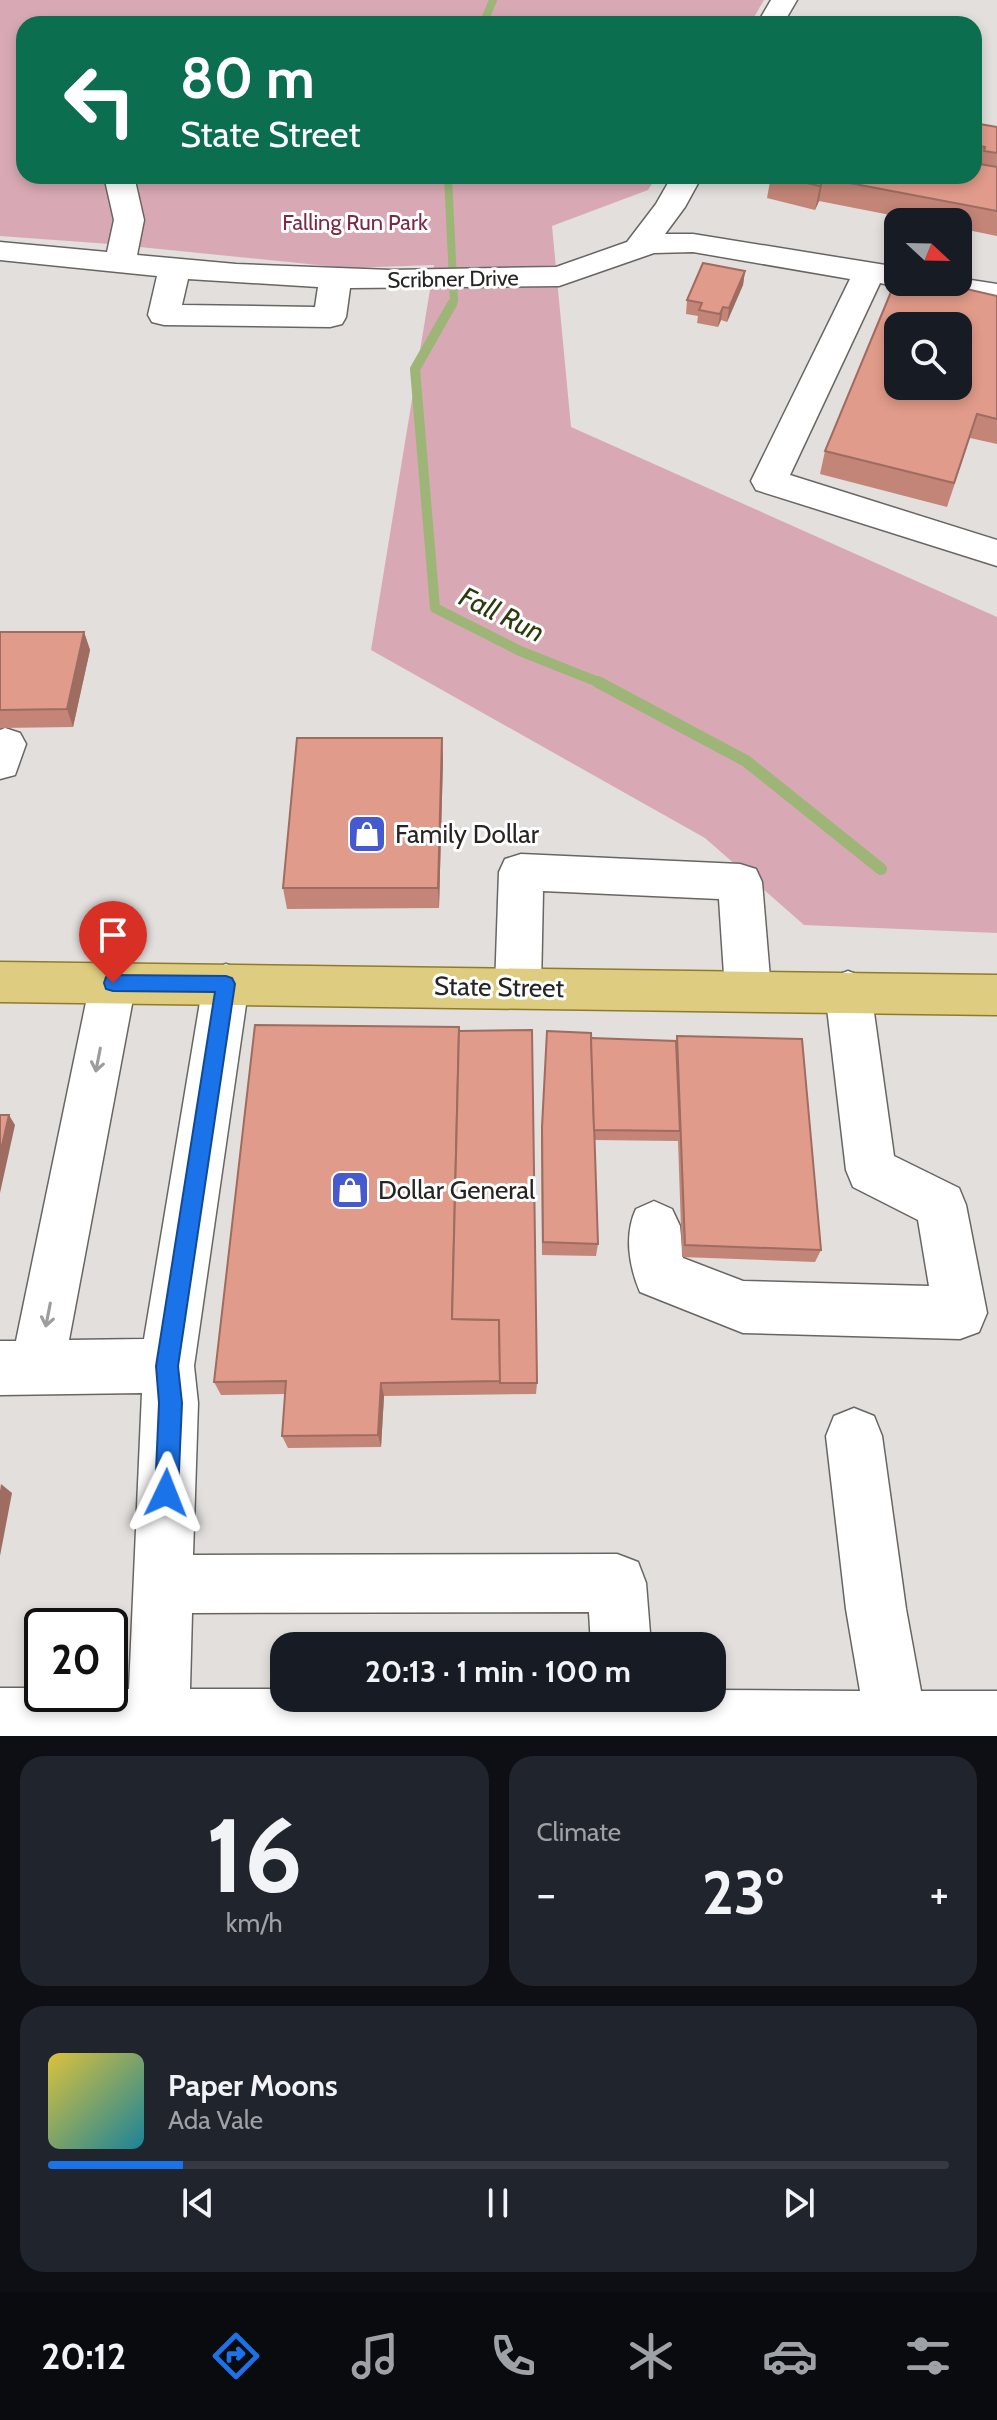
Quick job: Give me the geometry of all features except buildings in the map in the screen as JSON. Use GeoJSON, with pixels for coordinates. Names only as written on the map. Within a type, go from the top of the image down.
{"type":"FeatureCollection","features":[{"type":"Feature","properties":{"kind":"main road","name":"State Street"},"geometry":{"type":"LineString","coordinates":[[0,982],[997,995]]}},
{"type":"Feature","properties":{"kind":"street"},"geometry":{"type":"LineString","coordinates":[[118,263],[127,243],[131,212],[122,184]]}},
{"type":"Feature","properties":{"kind":"street"},"geometry":{"type":"LineString","coordinates":[[638,248],[663,218],[682,184]]}},
{"type":"Feature","properties":{"kind":"street","name":"Scribner Drive"},"geometry":{"type":"LineString","coordinates":[[2,259],[118,263],[335,278],[495,279],[559,276],[638,248],[660,243],[693,243],[883,275]]}},
{"type":"Feature","properties":{"kind":"street"},"geometry":{"type":"LineString","coordinates":[[174,269],[164,315],[330,317],[335,278]]}},
{"type":"Feature","properties":{"kind":"street"},"geometry":{"type":"LineString","coordinates":[[883,275],[821,377],[769,481],[997,553]]}},
{"type":"Feature","properties":{"kind":"street"},"geometry":{"type":"LineString","coordinates":[[972,290],[997,294]]}},
{"type":"Feature","properties":{"kind":"street"},"geometry":{"type":"LineString","coordinates":[[518,987],[521,872],[740,882],[748,990]]}},
{"type":"Feature","properties":{"kind":"street"},"geometry":{"type":"LineString","coordinates":[[113,983],[19,1368],[167,1366]]}},
{"type":"Feature","properties":{"kind":"street"},"geometry":{"type":"LineString","coordinates":[[158,1721],[170,1403],[167,1366],[226,984]]}},
{"type":"Feature","properties":{"kind":"street"},"geometry":{"type":"LineString","coordinates":[[654,1226],[659,1274],[743,1307],[960,1313],[941,1205],[871,1170],[848,991]]}},
{"type":"Feature","properties":{"kind":"street"},"geometry":{"type":"LineString","coordinates":[[854,1436],[876,1609],[896,1721]]}},
{"type":"Feature","properties":{"kind":"street"},"geometry":{"type":"LineString","coordinates":[[162,1584],[617,1583],[620,1632]]}},
{"type":"Feature","properties":{"kind":"street"},"geometry":{"type":"LineString","coordinates":[[0,1719],[997,1722]]}},
{"type":"Feature","properties":{"kind":"green space","name":"Falling Run Park"},"geometry":{"type":"Polygon","coordinates":[[[0,0],[764,0],[755,16],[16,16],[16,184],[652,184],[648,190],[552,226],[571,427],[997,617],[997,933],[804,925],[705,838],[371,650],[434,265],[348,268],[0,236],[0,0]]]}},
{"type":"Feature","properties":{"kind":"waterway","name":"Fall Run"},"geometry":{"type":"LineString","coordinates":[[486,16],[493,0]]}},
{"type":"Feature","properties":{"kind":"waterway","name":"Fall Run"},"geometry":{"type":"LineString","coordinates":[[448,184],[454,301],[451,306]]}},
{"type":"Feature","properties":{"kind":"waterway","name":"Fall Run"},"geometry":{"type":"LineString","coordinates":[[452,304],[415,369],[435,608],[520,651],[598,682]]}},
{"type":"Feature","properties":{"kind":"waterway","name":"Fall Run"},"geometry":{"type":"LineString","coordinates":[[598,682],[603,684]]}},
{"type":"Feature","properties":{"kind":"waterway","name":"Fall Run"},"geometry":{"type":"LineString","coordinates":[[598,682],[746,761],[881,869]]}},
{"type":"Feature","properties":{"kind":"place","name":"Family Dollar"},"geometry":{"type":"Point","coordinates":[367,834]}},
{"type":"Feature","properties":{"kind":"place","name":"Dollar General"},"geometry":{"type":"Point","coordinates":[350,1190]}},
{"type":"Feature","properties":{"kind":"route"},"geometry":{"type":"LineString","coordinates":[[113,983],[226,984],[167,1366],[170,1403],[166,1493]]}}]}
